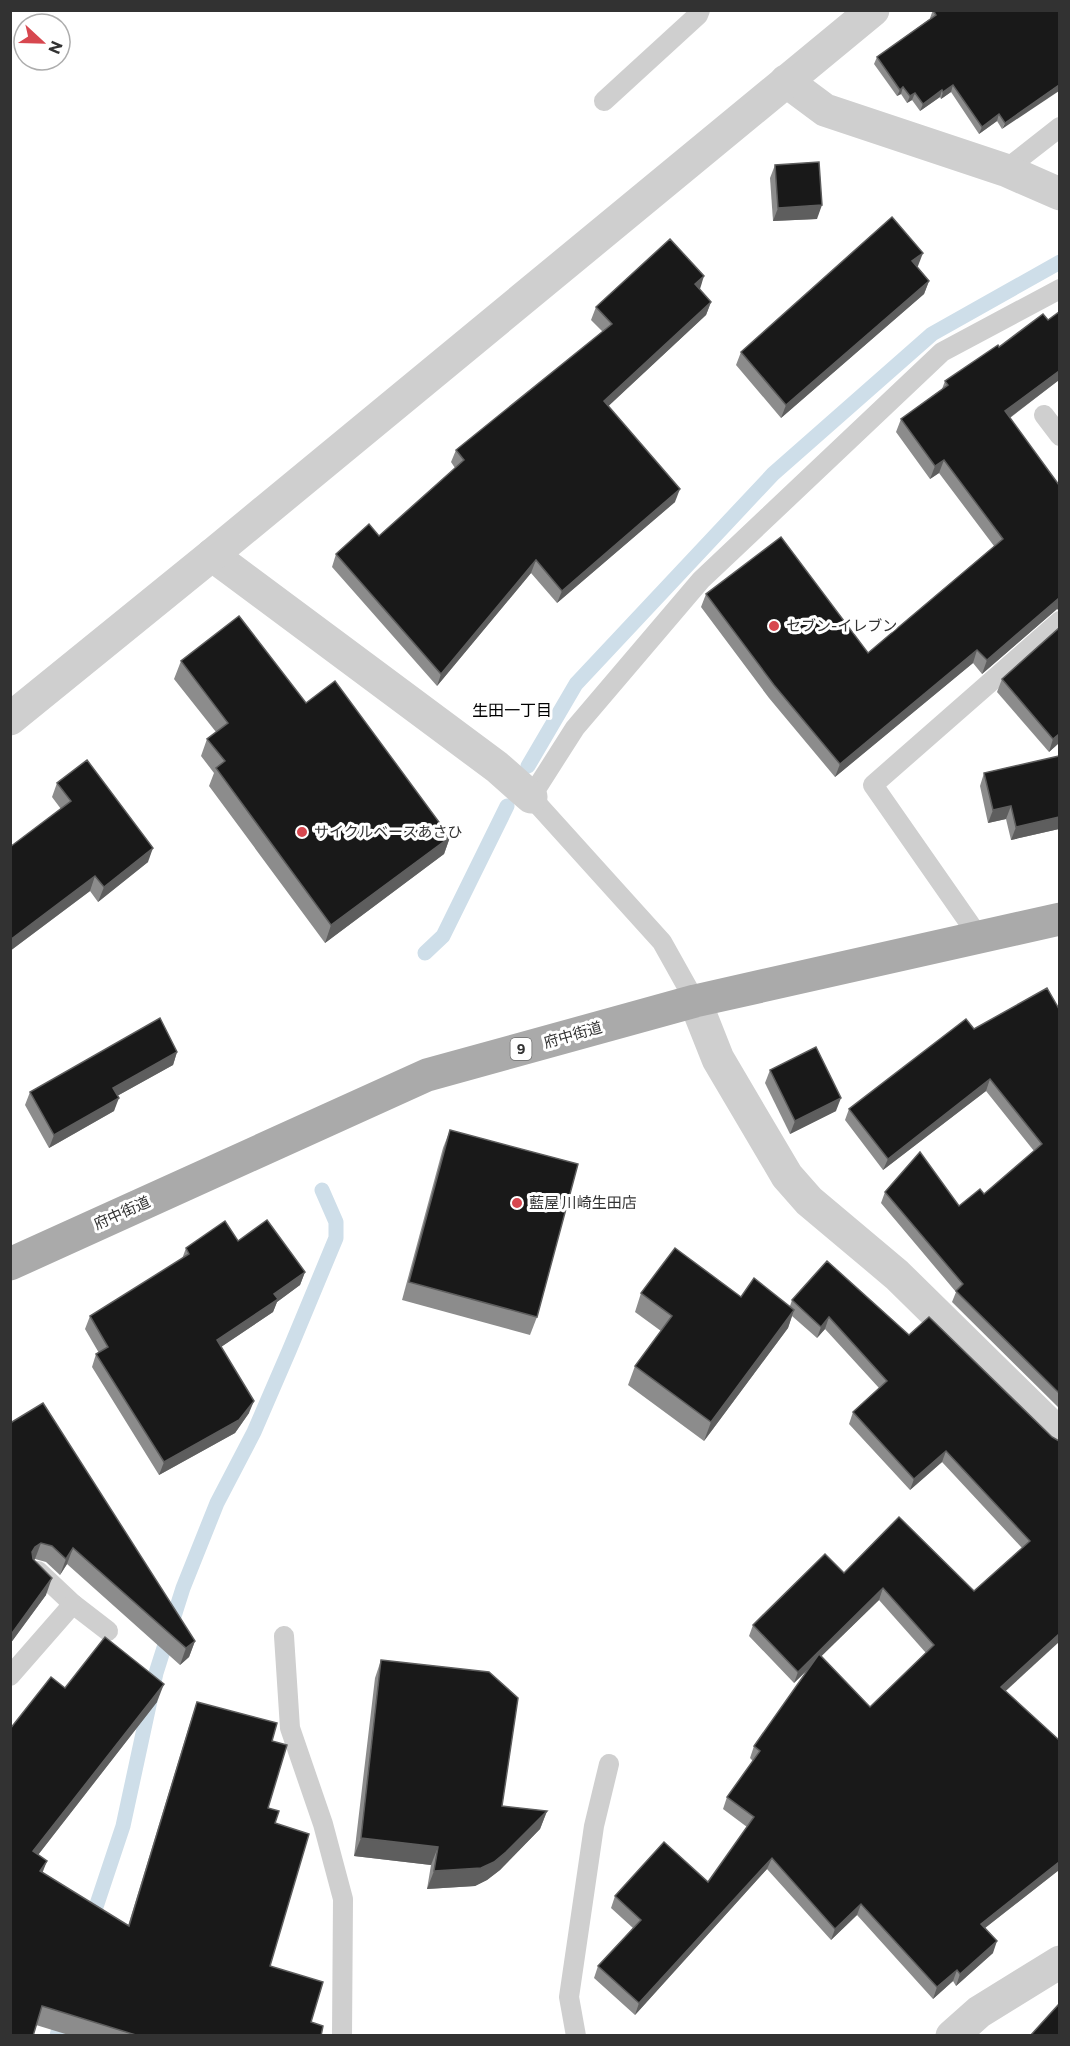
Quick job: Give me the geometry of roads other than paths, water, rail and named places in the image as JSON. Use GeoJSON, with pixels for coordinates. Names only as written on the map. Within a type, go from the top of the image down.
{"type":"FeatureCollection","features":[{"type":"Feature","properties":{"kind":"main road","name":"府中街道"},"geometry":{"type":"LineString","coordinates":[[10,1264],[427,1076],[696,1001],[1059,919]]}},
{"type":"Feature","properties":{"kind":"street"},"geometry":{"type":"LineString","coordinates":[[10,719],[213,555],[873,10]]}},
{"type":"Feature","properties":{"kind":"street"},"geometry":{"type":"LineString","coordinates":[[786,81],[825,110],[1005,170],[1059,194]]}},
{"type":"Feature","properties":{"kind":"street"},"geometry":{"type":"LineString","coordinates":[[213,555],[497,767],[531,797]]}},
{"type":"Feature","properties":{"kind":"street"},"geometry":{"type":"LineString","coordinates":[[696,1001],[718,1059],[787,1176],[809,1201],[897,1275],[1059,1435]]}},
{"type":"Feature","properties":{"kind":"street"},"geometry":{"type":"LineString","coordinates":[[952,2036],[979,2012],[1059,1962]]}},
{"type":"Feature","properties":{"kind":"lane"},"geometry":{"type":"LineString","coordinates":[[604,101],[698,15],[699,10]]}},
{"type":"Feature","properties":{"kind":"lane"},"geometry":{"type":"LineString","coordinates":[[1005,170],[1059,127]]}},
{"type":"Feature","properties":{"kind":"lane"},"geometry":{"type":"LineString","coordinates":[[696,1001],[663,942],[531,797],[576,728],[701,580],[942,352],[1059,289]]}},
{"type":"Feature","properties":{"kind":"lane"},"geometry":{"type":"LineString","coordinates":[[1044,415],[1059,436]]}},
{"type":"Feature","properties":{"kind":"lane"},"geometry":{"type":"LineString","coordinates":[[979,937],[873,785],[1059,621]]}},
{"type":"Feature","properties":{"kind":"lane"},"geometry":{"type":"LineString","coordinates":[[38,1571],[73,1604],[108,1631]]}},
{"type":"Feature","properties":{"kind":"lane"},"geometry":{"type":"LineString","coordinates":[[10,1676],[73,1604]]}},
{"type":"Feature","properties":{"kind":"lane"},"geometry":{"type":"LineString","coordinates":[[284,1636],[290,1728],[323,1824],[343,1899],[342,2036]]}},
{"type":"Feature","properties":{"kind":"lane"},"geometry":{"type":"LineString","coordinates":[[576,2036],[569,1997],[594,1826],[609,1764]]}},
{"type":"Feature","properties":{"kind":"waterway"},"geometry":{"type":"LineString","coordinates":[[528,766],[576,684],[773,474],[932,334],[1060,262]]}},
{"type":"Feature","properties":{"kind":"waterway"},"geometry":{"type":"LineString","coordinates":[[425,953],[443,936],[507,806]]}},
{"type":"Feature","properties":{"kind":"waterway"},"geometry":{"type":"LineString","coordinates":[[90,1925],[123,1826],[156,1673],[183,1588],[217,1503],[254,1432],[336,1238],[336,1222],[322,1190]]}},
{"type":"Feature","properties":{"kind":"waterway"},"geometry":{"type":"LineString","coordinates":[[57,2036],[63,2011]]}},
{"type":"Feature","properties":{"kind":"place","name":"セブン-イレブン"},"geometry":{"type":"Point","coordinates":[774,626]}},
{"type":"Feature","properties":{"kind":"place","name":"サイクルベースあさひ"},"geometry":{"type":"Point","coordinates":[302,832]}},
{"type":"Feature","properties":{"kind":"place","name":"藍屋 川崎生田店"},"geometry":{"type":"Point","coordinates":[517,1203]}},
{"type":"Feature","properties":{"kind":"district","name":"生田一丁目"},"geometry":{"type":"Point","coordinates":[512,710]}}]}
